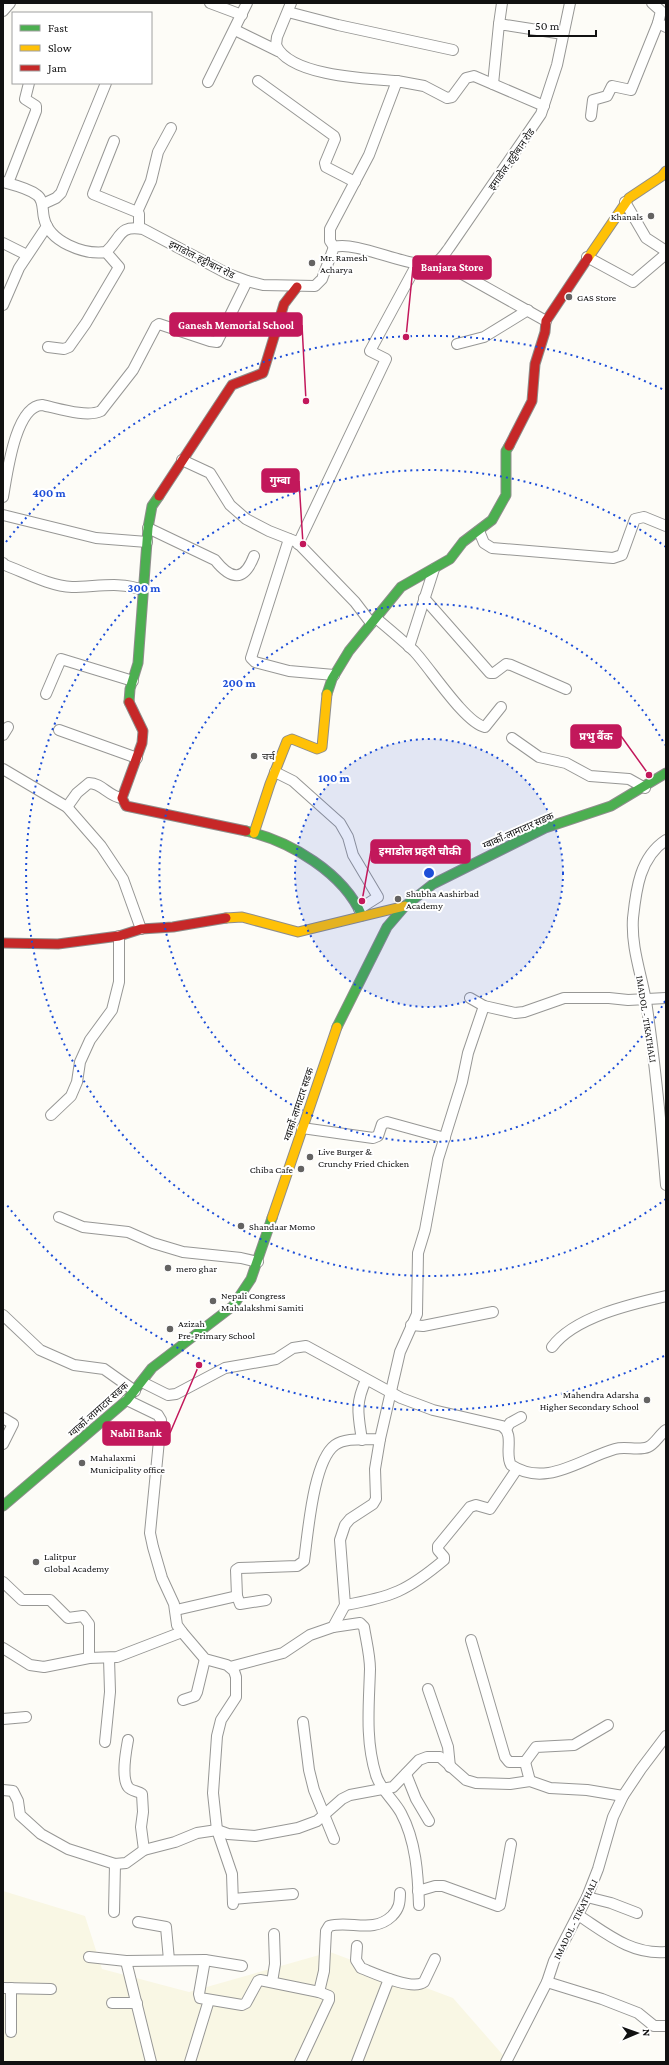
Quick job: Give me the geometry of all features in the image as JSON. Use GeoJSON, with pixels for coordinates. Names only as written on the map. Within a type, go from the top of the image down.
{"type":"FeatureCollection","features":[{"type":"Feature","properties":{"kind":"street"},"geometry":{"type":"LineString","coordinates":[[3,11],[10,3]]}},
{"type":"Feature","properties":{"kind":"street"},"geometry":{"type":"LineString","coordinates":[[210,3],[242,15]]}},
{"type":"Feature","properties":{"kind":"street"},"geometry":{"type":"LineString","coordinates":[[208,82],[247,3]]}},
{"type":"Feature","properties":{"kind":"street"},"geometry":{"type":"LineString","coordinates":[[493,84],[502,3]]}},
{"type":"Feature","properties":{"kind":"street","name":"इमाडोल-हट्टीबान रोड"},"geometry":{"type":"LineString","coordinates":[[439,261],[481,203],[511,156],[532,130],[544,106],[552,84],[570,3]]}},
{"type":"Feature","properties":{"kind":"street"},"geometry":{"type":"LineString","coordinates":[[591,116],[593,100],[607,96],[612,86],[632,90],[662,25],[661,11],[652,3]]}},
{"type":"Feature","properties":{"kind":"street"},"geometry":{"type":"LineString","coordinates":[[278,51],[276,45],[277,37],[289,7],[338,25],[453,50]]}},
{"type":"Feature","properties":{"kind":"street"},"geometry":{"type":"LineString","coordinates":[[499,24],[563,34]]}},
{"type":"Feature","properties":{"kind":"street"},"geometry":{"type":"LineString","coordinates":[[235,30],[278,51],[282,55],[305,67],[330,75],[424,86],[447,98],[452,97],[466,78],[474,76],[544,106]]}},
{"type":"Feature","properties":{"kind":"street"},"geometry":{"type":"LineString","coordinates":[[258,81],[334,136],[335,139],[324,163],[326,167],[355,182]]}},
{"type":"Feature","properties":{"kind":"street"},"geometry":{"type":"LineString","coordinates":[[398,82],[369,155],[330,229],[330,241],[334,247],[341,245],[360,248],[417,264],[428,265],[439,261],[546,321]]}},
{"type":"Feature","properties":{"kind":"street"},"geometry":{"type":"LineString","coordinates":[[30,84],[25,99],[36,106],[36,111],[6,183],[26,189],[38,196],[43,204],[44,219],[50,232],[68,245],[95,253],[106,252],[122,230],[132,227],[139,228],[139,214],[137,212],[151,181],[158,152],[172,128]]}},
{"type":"Feature","properties":{"kind":"street"},"geometry":{"type":"LineString","coordinates":[[43,204],[56,198],[61,193],[106,84]]}},
{"type":"Feature","properties":{"kind":"street"},"geometry":{"type":"LineString","coordinates":[[114,141],[93,194],[137,212]]}},
{"type":"Feature","properties":{"kind":"street"},"geometry":{"type":"LineString","coordinates":[[254,833],[275,772],[289,740],[317,749],[322,747],[324,708],[327,692],[334,675],[374,621],[407,582],[434,569],[450,559],[462,542],[492,520],[508,489],[506,451],[532,401],[535,364],[545,332],[546,321],[587,257],[625,202],[666,172]]}},
{"type":"Feature","properties":{"kind":"street"},"geometry":{"type":"LineString","coordinates":[[625,202],[646,238],[666,251]]}},
{"type":"Feature","properties":{"kind":"street"},"geometry":{"type":"LineString","coordinates":[[3,305],[6,289],[26,255],[47,226]]}},
{"type":"Feature","properties":{"kind":"street","name":"इमाडोल-हट्टीबान रोड"},"geometry":{"type":"LineString","coordinates":[[139,228],[228,274],[246,281],[263,285],[297,287],[315,286],[322,279],[334,247]]}},
{"type":"Feature","properties":{"kind":"street"},"geometry":{"type":"LineString","coordinates":[[3,242],[26,255]]}},
{"type":"Feature","properties":{"kind":"street"},"geometry":{"type":"LineString","coordinates":[[48,347],[64,349],[69,347],[86,323],[119,267],[106,252]]}},
{"type":"Feature","properties":{"kind":"street"},"geometry":{"type":"LineString","coordinates":[[587,257],[633,282],[666,254]]}},
{"type":"Feature","properties":{"kind":"street"},"geometry":{"type":"LineString","coordinates":[[298,544],[386,359],[370,351],[417,264]]}},
{"type":"Feature","properties":{"kind":"street"},"geometry":{"type":"LineString","coordinates":[[3,497],[15,438],[27,411],[34,406],[42,405],[95,414],[101,411],[133,370],[156,326],[159,324],[210,342],[217,342],[246,281]]}},
{"type":"Feature","properties":{"kind":"street"},"geometry":{"type":"LineString","coordinates":[[297,287],[284,304],[279,325],[263,373],[259,376],[232,385],[152,506],[148,528],[138,663],[129,702],[143,731],[142,744],[122,798],[126,806],[254,833],[297,850],[320,863],[361,913]]}},
{"type":"Feature","properties":{"kind":"street"},"geometry":{"type":"LineString","coordinates":[[456,344],[484,337],[528,310]]}},
{"type":"Feature","properties":{"kind":"street"},"geometry":{"type":"LineString","coordinates":[[182,460],[210,473],[230,505],[246,519],[298,544],[374,621],[409,647],[458,705],[476,723],[485,727],[501,708]]}},
{"type":"Feature","properties":{"kind":"street"},"geometry":{"type":"LineString","coordinates":[[3,515],[96,538],[147,542]]}},
{"type":"Feature","properties":{"kind":"street"},"geometry":{"type":"LineString","coordinates":[[479,531],[484,543],[492,548],[613,558],[622,555],[635,519],[644,517],[666,526]]}},
{"type":"Feature","properties":{"kind":"street"},"geometry":{"type":"LineString","coordinates":[[148,528],[215,560],[218,564],[234,575],[240,575],[249,569],[254,556]]}},
{"type":"Feature","properties":{"kind":"street"},"geometry":{"type":"LineString","coordinates":[[289,539],[251,658],[255,662],[290,670],[334,675]]}},
{"type":"Feature","properties":{"kind":"street"},"geometry":{"type":"LineString","coordinates":[[4,565],[51,582],[71,587],[118,585],[135,587],[143,590]]}},
{"type":"Feature","properties":{"kind":"street"},"geometry":{"type":"LineString","coordinates":[[409,647],[434,569]]}},
{"type":"Feature","properties":{"kind":"street"},"geometry":{"type":"LineString","coordinates":[[424,598],[490,673],[506,664],[511,665],[566,689]]}},
{"type":"Feature","properties":{"kind":"street"},"geometry":{"type":"LineString","coordinates":[[46,694],[61,659],[133,681]]}},
{"type":"Feature","properties":{"kind":"street"},"geometry":{"type":"LineString","coordinates":[[59,730],[137,758]]}},
{"type":"Feature","properties":{"kind":"street"},"geometry":{"type":"LineString","coordinates":[[512,738],[539,757],[566,763],[590,776],[629,779],[644,788]]}},
{"type":"Feature","properties":{"kind":"street"},"geometry":{"type":"LineString","coordinates":[[3,769],[67,807],[101,846],[123,879],[141,929]]}},
{"type":"Feature","properties":{"kind":"street"},"geometry":{"type":"LineString","coordinates":[[275,772],[293,781],[340,823],[348,837],[353,855],[378,897],[361,913]]}},
{"type":"Feature","properties":{"kind":"street","name":"ग्वार्को-लामाटार सडक"},"geometry":{"type":"LineString","coordinates":[[3,1506],[127,1400],[152,1368],[234,1306],[251,1279],[258,1262],[328,1048],[339,1021],[387,927],[404,906],[433,884],[506,846],[545,828],[611,806],[644,788],[666,773]]}},
{"type":"Feature","properties":{"kind":"street"},"geometry":{"type":"LineString","coordinates":[[67,807],[74,797],[89,783],[101,786],[115,797],[122,798]]}},
{"type":"Feature","properties":{"kind":"street","name":"IMADOL - TIKATHALI"},"geometry":{"type":"LineString","coordinates":[[666,840],[658,845],[646,860],[641,873],[633,918],[635,954],[646,999],[664,1130],[666,1185]]}},
{"type":"Feature","properties":{"kind":"street"},"geometry":{"type":"LineString","coordinates":[[3,943],[58,944],[119,936],[141,929],[174,927],[232,917],[242,917],[298,932],[308,931],[361,913],[404,906]]}},
{"type":"Feature","properties":{"kind":"street"},"geometry":{"type":"LineString","coordinates":[[51,1115],[71,1096],[77,1082],[80,1062],[90,1040],[112,1010],[119,982],[119,936]]}},
{"type":"Feature","properties":{"kind":"street"},"geometry":{"type":"LineString","coordinates":[[470,998],[484,1006],[515,1013],[524,1012],[564,998],[666,998]]}},
{"type":"Feature","properties":{"kind":"street"},"geometry":{"type":"LineString","coordinates":[[333,1627],[345,1605],[340,1540],[342,1531],[350,1519],[373,1504],[376,1499],[376,1469],[380,1439],[400,1352],[417,1314],[418,1253],[425,1230],[438,1159],[462,1082],[468,1053],[484,1006]]}},
{"type":"Feature","properties":{"kind":"street"},"geometry":{"type":"LineString","coordinates":[[302,1128],[373,1138],[378,1136],[382,1124],[387,1122],[445,1138]]}},
{"type":"Feature","properties":{"kind":"street"},"geometry":{"type":"LineString","coordinates":[[59,1216],[83,1227],[128,1232],[153,1243],[183,1252],[242,1258],[258,1262]]}},
{"type":"Feature","properties":{"kind":"street"},"geometry":{"type":"LineString","coordinates":[[552,1347],[568,1331],[580,1324],[635,1302],[666,1296]]}},
{"type":"Feature","properties":{"kind":"street"},"geometry":{"type":"LineString","coordinates":[[411,1325],[423,1326],[493,1312]]}},
{"type":"Feature","properties":{"kind":"street"},"geometry":{"type":"LineString","coordinates":[[3,1316],[40,1350],[74,1365],[104,1368],[135,1391]]}},
{"type":"Feature","properties":{"kind":"street"},"geometry":{"type":"LineString","coordinates":[[142,1382],[168,1395],[176,1394],[225,1368],[276,1359],[293,1348],[306,1346],[401,1398],[433,1410],[489,1422],[506,1429]]}},
{"type":"Feature","properties":{"kind":"street"},"geometry":{"type":"LineString","coordinates":[[362,1440],[358,1414],[358,1402],[366,1380]]}},
{"type":"Feature","properties":{"kind":"street"},"geometry":{"type":"LineString","coordinates":[[127,1400],[158,1415],[161,1420],[150,1533],[152,1547],[162,1578],[176,1610],[177,1625],[205,1659],[230,1667],[234,1670],[236,1677],[236,1697],[221,1720],[217,1736],[213,1793],[217,1830],[231,1867],[233,1901],[293,1894]]}},
{"type":"Feature","properties":{"kind":"street"},"geometry":{"type":"LineString","coordinates":[[521,1417],[510,1423],[506,1429],[509,1445],[508,1460],[517,1469],[543,1474],[555,1473],[616,1448],[646,1448],[666,1430]]}},
{"type":"Feature","properties":{"kind":"street"},"geometry":{"type":"LineString","coordinates":[[3,1418],[13,1424],[3,1444]]}},
{"type":"Feature","properties":{"kind":"street"},"geometry":{"type":"LineString","coordinates":[[266,1600],[240,1604],[237,1596],[237,1569],[297,1566],[302,1564],[304,1561],[319,1472],[327,1453],[335,1444],[345,1440],[380,1439]]}},
{"type":"Feature","properties":{"kind":"street"},"geometry":{"type":"LineString","coordinates":[[345,1605],[379,1599],[392,1595],[411,1587],[425,1576],[444,1560],[444,1557],[438,1550],[438,1546],[470,1507],[476,1505],[490,1509],[517,1469]]}},
{"type":"Feature","properties":{"kind":"street"},"geometry":{"type":"LineString","coordinates":[[3,1582],[22,1600],[50,1600],[68,1618],[83,1616],[89,1624],[89,1658]]}},
{"type":"Feature","properties":{"kind":"street"},"geometry":{"type":"LineString","coordinates":[[176,1610],[237,1596]]}},
{"type":"Feature","properties":{"kind":"street"},"geometry":{"type":"LineString","coordinates":[[230,1667],[282,1653],[310,1635],[333,1627],[360,1623],[364,1627],[370,1668],[367,1712],[368,1732],[376,1776],[394,1800],[407,1826],[416,1862],[419,1905]]}},
{"type":"Feature","properties":{"kind":"street"},"geometry":{"type":"LineString","coordinates":[[3,1648],[30,1665],[44,1667],[89,1658],[109,1658],[132,1652],[182,1632]]}},
{"type":"Feature","properties":{"kind":"street"},"geometry":{"type":"LineString","coordinates":[[471,1640],[505,1757],[509,1762],[525,1762]]}},
{"type":"Feature","properties":{"kind":"street"},"geometry":{"type":"LineString","coordinates":[[105,1742],[110,1692],[109,1658]]}},
{"type":"Feature","properties":{"kind":"street"},"geometry":{"type":"LineString","coordinates":[[183,1700],[194,1696],[197,1692],[205,1659]]}},
{"type":"Feature","properties":{"kind":"street"},"geometry":{"type":"LineString","coordinates":[[428,1689],[448,1747],[450,1766]]}},
{"type":"Feature","properties":{"kind":"street"},"geometry":{"type":"LineString","coordinates":[[3,1719],[26,1717]]}},
{"type":"Feature","properties":{"kind":"street"},"geometry":{"type":"LineString","coordinates":[[303,1722],[309,1770],[314,1790],[334,1839]]}},
{"type":"Feature","properties":{"kind":"street"},"geometry":{"type":"LineString","coordinates":[[525,1762],[536,1747],[574,1745],[608,1725]]}},
{"type":"Feature","properties":{"kind":"street","name":"IMADOL - TIKATHALI"},"geometry":{"type":"LineString","coordinates":[[506,2062],[547,1982],[554,1961],[587,1897],[598,1869],[613,1817],[623,1796],[666,1736]]}},
{"type":"Feature","properties":{"kind":"street"},"geometry":{"type":"LineString","coordinates":[[128,1740],[124,1769],[128,1787],[142,1794],[143,1812],[141,1828],[144,1850]]}},
{"type":"Feature","properties":{"kind":"street"},"geometry":{"type":"LineString","coordinates":[[3,1790],[13,1791],[18,1801],[20,1815],[27,1823],[58,1845],[85,1856],[115,1864],[126,1863],[144,1850],[175,1842],[197,1833],[217,1830],[242,1836],[281,1832],[316,1820],[350,1795],[385,1790],[392,1787],[419,1760],[427,1757],[440,1757],[466,1780],[476,1783],[510,1784],[530,1781],[550,1788],[587,1790],[623,1796]]}},
{"type":"Feature","properties":{"kind":"street"},"geometry":{"type":"LineString","coordinates":[[525,1762],[530,1781]]}},
{"type":"Feature","properties":{"kind":"street"},"geometry":{"type":"LineString","coordinates":[[406,1774],[416,1799],[429,1821]]}},
{"type":"Feature","properties":{"kind":"street"},"geometry":{"type":"LineString","coordinates":[[418,1891],[435,1886],[443,1886],[498,1906],[500,1905],[511,1844]]}},
{"type":"Feature","properties":{"kind":"street"},"geometry":{"type":"LineString","coordinates":[[114,1912],[115,1864]]}},
{"type":"Feature","properties":{"kind":"street"},"geometry":{"type":"LineString","coordinates":[[319,1992],[324,1971],[326,1931],[329,1926],[369,1926],[381,1924],[397,1910],[400,1903],[400,1894]]}},
{"type":"Feature","properties":{"kind":"street"},"geometry":{"type":"LineString","coordinates":[[587,1897],[611,1903],[637,1913]]}},
{"type":"Feature","properties":{"kind":"street"},"geometry":{"type":"LineString","coordinates":[[578,1915],[620,1943],[645,1952],[666,1952]]}},
{"type":"Feature","properties":{"kind":"street"},"geometry":{"type":"LineString","coordinates":[[138,1922],[166,1927],[169,1960]]}},
{"type":"Feature","properties":{"kind":"street"},"geometry":{"type":"LineString","coordinates":[[272,1982],[276,1959],[274,1934]]}},
{"type":"Feature","properties":{"kind":"street"},"geometry":{"type":"LineString","coordinates":[[357,1946],[356,1960],[361,1968],[389,1979],[415,1985],[424,1982],[435,1959]]}},
{"type":"Feature","properties":{"kind":"street"},"geometry":{"type":"LineString","coordinates":[[89,1957],[126,1961],[205,1960],[242,1966]]}},
{"type":"Feature","properties":{"kind":"street"},"geometry":{"type":"LineString","coordinates":[[205,1960],[199,1996],[210,2000],[244,2005],[258,1981],[272,1982],[319,1992],[329,1996],[329,2000],[300,2062]]}},
{"type":"Feature","properties":{"kind":"street"},"geometry":{"type":"LineString","coordinates":[[126,1961],[151,2062]]}},
{"type":"Feature","properties":{"kind":"street"},"geometry":{"type":"LineString","coordinates":[[357,2062],[389,1979]]}},
{"type":"Feature","properties":{"kind":"street"},"geometry":{"type":"LineString","coordinates":[[547,1982],[602,1999],[638,2013],[654,2026],[666,2026]]}},
{"type":"Feature","properties":{"kind":"street"},"geometry":{"type":"LineString","coordinates":[[11,2032],[7,1988],[51,1989]]}},
{"type":"Feature","properties":{"kind":"street"},"geometry":{"type":"LineString","coordinates":[[190,2062],[210,2000]]}},
{"type":"Feature","properties":{"kind":"street"},"geometry":{"type":"LineString","coordinates":[[112,2003],[137,2003]]}},
{"type":"Feature","properties":{"kind":"shaded area"},"geometry":{"type":"Polygon","coordinates":[[[3,1891],[85,1916],[102,1969],[189,1992],[330,1952],[453,1998],[509,2062],[3,2062],[3,1891]]]}},
{"type":"Feature","properties":{"kind":"traffic: fast"},"geometry":{"type":"LineString","coordinates":[[327,694],[332,679],[349,651],[401,587],[450,559],[463,542],[492,520],[506,495],[506,451],[509,446]]}},
{"type":"Feature","properties":{"kind":"traffic: fast"},"geometry":{"type":"LineString","coordinates":[[129,702],[130,689],[138,663],[148,528],[152,506],[159,496]]}},
{"type":"Feature","properties":{"kind":"traffic: fast"},"geometry":{"type":"LineString","coordinates":[[337,1027],[387,927],[405,906],[433,884],[545,828],[611,806],[666,773]]}},
{"type":"Feature","properties":{"kind":"traffic: fast"},"geometry":{"type":"LineString","coordinates":[[246,831],[280,842],[314,861],[342,886],[354,900],[362,916]]}},
{"type":"Feature","properties":{"kind":"traffic: fast"},"geometry":{"type":"LineString","coordinates":[[3,1506],[127,1400],[152,1368],[233,1306],[251,1279],[272,1218]]}},
{"type":"Feature","properties":{"kind":"traffic: slow"},"geometry":{"type":"LineString","coordinates":[[588,258],[629,198],[662,176],[666,171]]}},
{"type":"Feature","properties":{"kind":"traffic: slow"},"geometry":{"type":"LineString","coordinates":[[254,833],[270,784],[287,741],[292,739],[317,749],[322,747],[327,694]]}},
{"type":"Feature","properties":{"kind":"traffic: slow"},"geometry":{"type":"LineString","coordinates":[[226,918],[242,917],[298,932],[405,906]]}},
{"type":"Feature","properties":{"kind":"traffic: slow"},"geometry":{"type":"LineString","coordinates":[[272,1218],[337,1027]]}},
{"type":"Feature","properties":{"kind":"traffic: jam"},"geometry":{"type":"LineString","coordinates":[[509,446],[532,401],[535,364],[545,332],[546,321],[588,258]]}},
{"type":"Feature","properties":{"kind":"traffic: jam"},"geometry":{"type":"LineString","coordinates":[[159,496],[232,385],[263,373],[284,304],[297,287]]}},
{"type":"Feature","properties":{"kind":"traffic: jam"},"geometry":{"type":"LineString","coordinates":[[129,702],[143,731],[142,743],[122,798],[126,806],[246,831]]}},
{"type":"Feature","properties":{"kind":"traffic: jam"},"geometry":{"type":"LineString","coordinates":[[3,943],[58,944],[119,936],[141,929],[173,927],[226,918]]}},
{"type":"Feature","properties":{"kind":"place","name":"Khanals"},"geometry":{"type":"Point","coordinates":[651,216]}},
{"type":"Feature","properties":{"kind":"place","name":"Mr. Ramesh Acharya"},"geometry":{"type":"Point","coordinates":[312,263]}},
{"type":"Feature","properties":{"kind":"place","name":"GAS Store"},"geometry":{"type":"Point","coordinates":[569,297]}},
{"type":"Feature","properties":{"kind":"place","name":"Banjara Store"},"geometry":{"type":"Point","coordinates":[406,337]}},
{"type":"Feature","properties":{"kind":"place","name":"Ganesh Memorial School"},"geometry":{"type":"Point","coordinates":[306,401]}},
{"type":"Feature","properties":{"kind":"place","name":"गुम्बा"},"geometry":{"type":"Point","coordinates":[303,544]}},
{"type":"Feature","properties":{"kind":"place","name":"चर्च"},"geometry":{"type":"Point","coordinates":[254,756]}},
{"type":"Feature","properties":{"kind":"place","name":"प्रभु बैंक"},"geometry":{"type":"Point","coordinates":[649,775]}},
{"type":"Feature","properties":{"kind":"place","name":"Shubha Aashirbad Academy"},"geometry":{"type":"Point","coordinates":[398,899]}},
{"type":"Feature","properties":{"kind":"place","name":"इमाडोल प्रहरी चौकी"},"geometry":{"type":"Point","coordinates":[362,901]}},
{"type":"Feature","properties":{"kind":"place","name":"Live Burger & Crunchy Fried Chicken"},"geometry":{"type":"Point","coordinates":[310,1157]}},
{"type":"Feature","properties":{"kind":"place","name":"Chiba Cafe"},"geometry":{"type":"Point","coordinates":[301,1169]}},
{"type":"Feature","properties":{"kind":"place","name":"Shandaar Momo"},"geometry":{"type":"Point","coordinates":[241,1226]}},
{"type":"Feature","properties":{"kind":"place","name":"mero ghar"},"geometry":{"type":"Point","coordinates":[168,1268]}},
{"type":"Feature","properties":{"kind":"place","name":"Nepali Congress Mahalakshmi Samiti"},"geometry":{"type":"Point","coordinates":[213,1301]}},
{"type":"Feature","properties":{"kind":"place","name":"Azizah Pre-Primary School"},"geometry":{"type":"Point","coordinates":[170,1329]}},
{"type":"Feature","properties":{"kind":"place","name":"Nabil Bank"},"geometry":{"type":"Point","coordinates":[199,1365]}},
{"type":"Feature","properties":{"kind":"place","name":"Mahendra Adarsha Higher Secondary School"},"geometry":{"type":"Point","coordinates":[647,1400]}},
{"type":"Feature","properties":{"kind":"place","name":"Mahalaxmi Municipality office"},"geometry":{"type":"Point","coordinates":[82,1463]}},
{"type":"Feature","properties":{"kind":"place","name":"Lalitpur Global Academy"},"geometry":{"type":"Point","coordinates":[36,1562]}}]}
